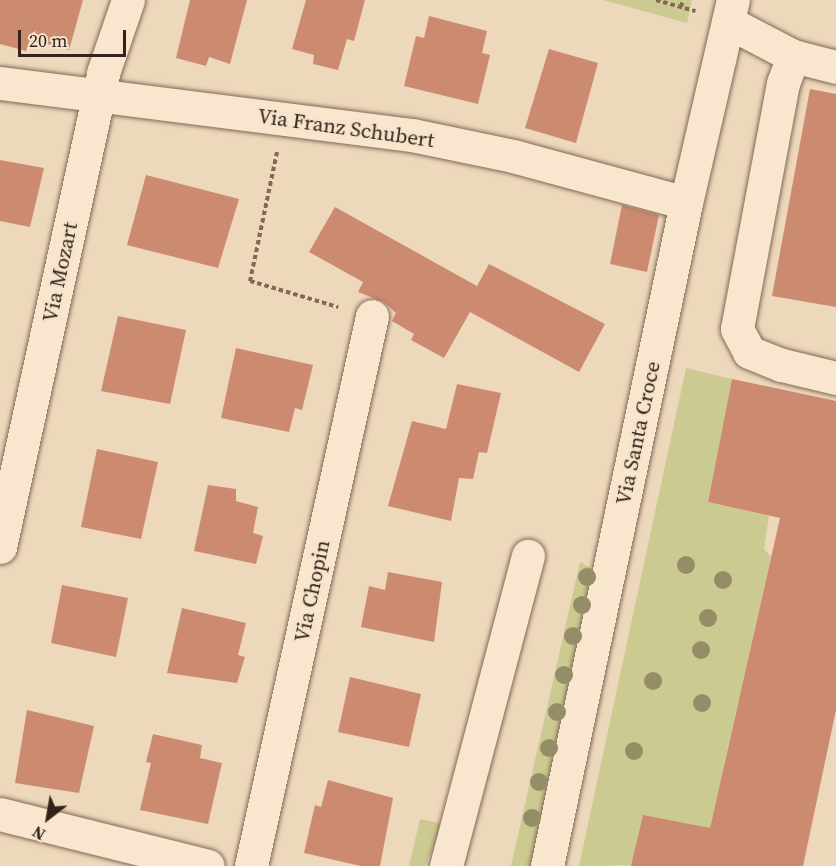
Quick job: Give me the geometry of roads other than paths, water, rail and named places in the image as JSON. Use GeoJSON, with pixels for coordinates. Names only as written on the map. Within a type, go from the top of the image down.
{"type":"FeatureCollection","features":[{"type":"Feature","properties":{"kind":"street","name":"Via Mozart"},"geometry":{"type":"LineString","coordinates":[[0,547],[98,97],[128,0]]}},
{"type":"Feature","properties":{"kind":"street"},"geometry":{"type":"LineString","coordinates":[[720,12],[793,56],[836,67]]}},
{"type":"Feature","properties":{"kind":"street","name":"Via Santa Croce"},"geometry":{"type":"LineString","coordinates":[[547,866],[686,203],[720,12]]}},
{"type":"Feature","properties":{"kind":"street"},"geometry":{"type":"LineString","coordinates":[[793,56],[783,83],[737,329],[749,351],[783,365],[836,378]]}},
{"type":"Feature","properties":{"kind":"street","name":"Via Franz Schubert"},"geometry":{"type":"LineString","coordinates":[[0,83],[412,135],[513,156],[686,203]]}},
{"type":"Feature","properties":{"kind":"street","name":"Via Chopin"},"geometry":{"type":"LineString","coordinates":[[251,866],[372,316]]}},
{"type":"Feature","properties":{"kind":"street"},"geometry":{"type":"LineString","coordinates":[[446,866],[528,556]]}},
{"type":"Feature","properties":{"kind":"street"},"geometry":{"type":"LineString","coordinates":[[0,814],[208,866]]}}]}
